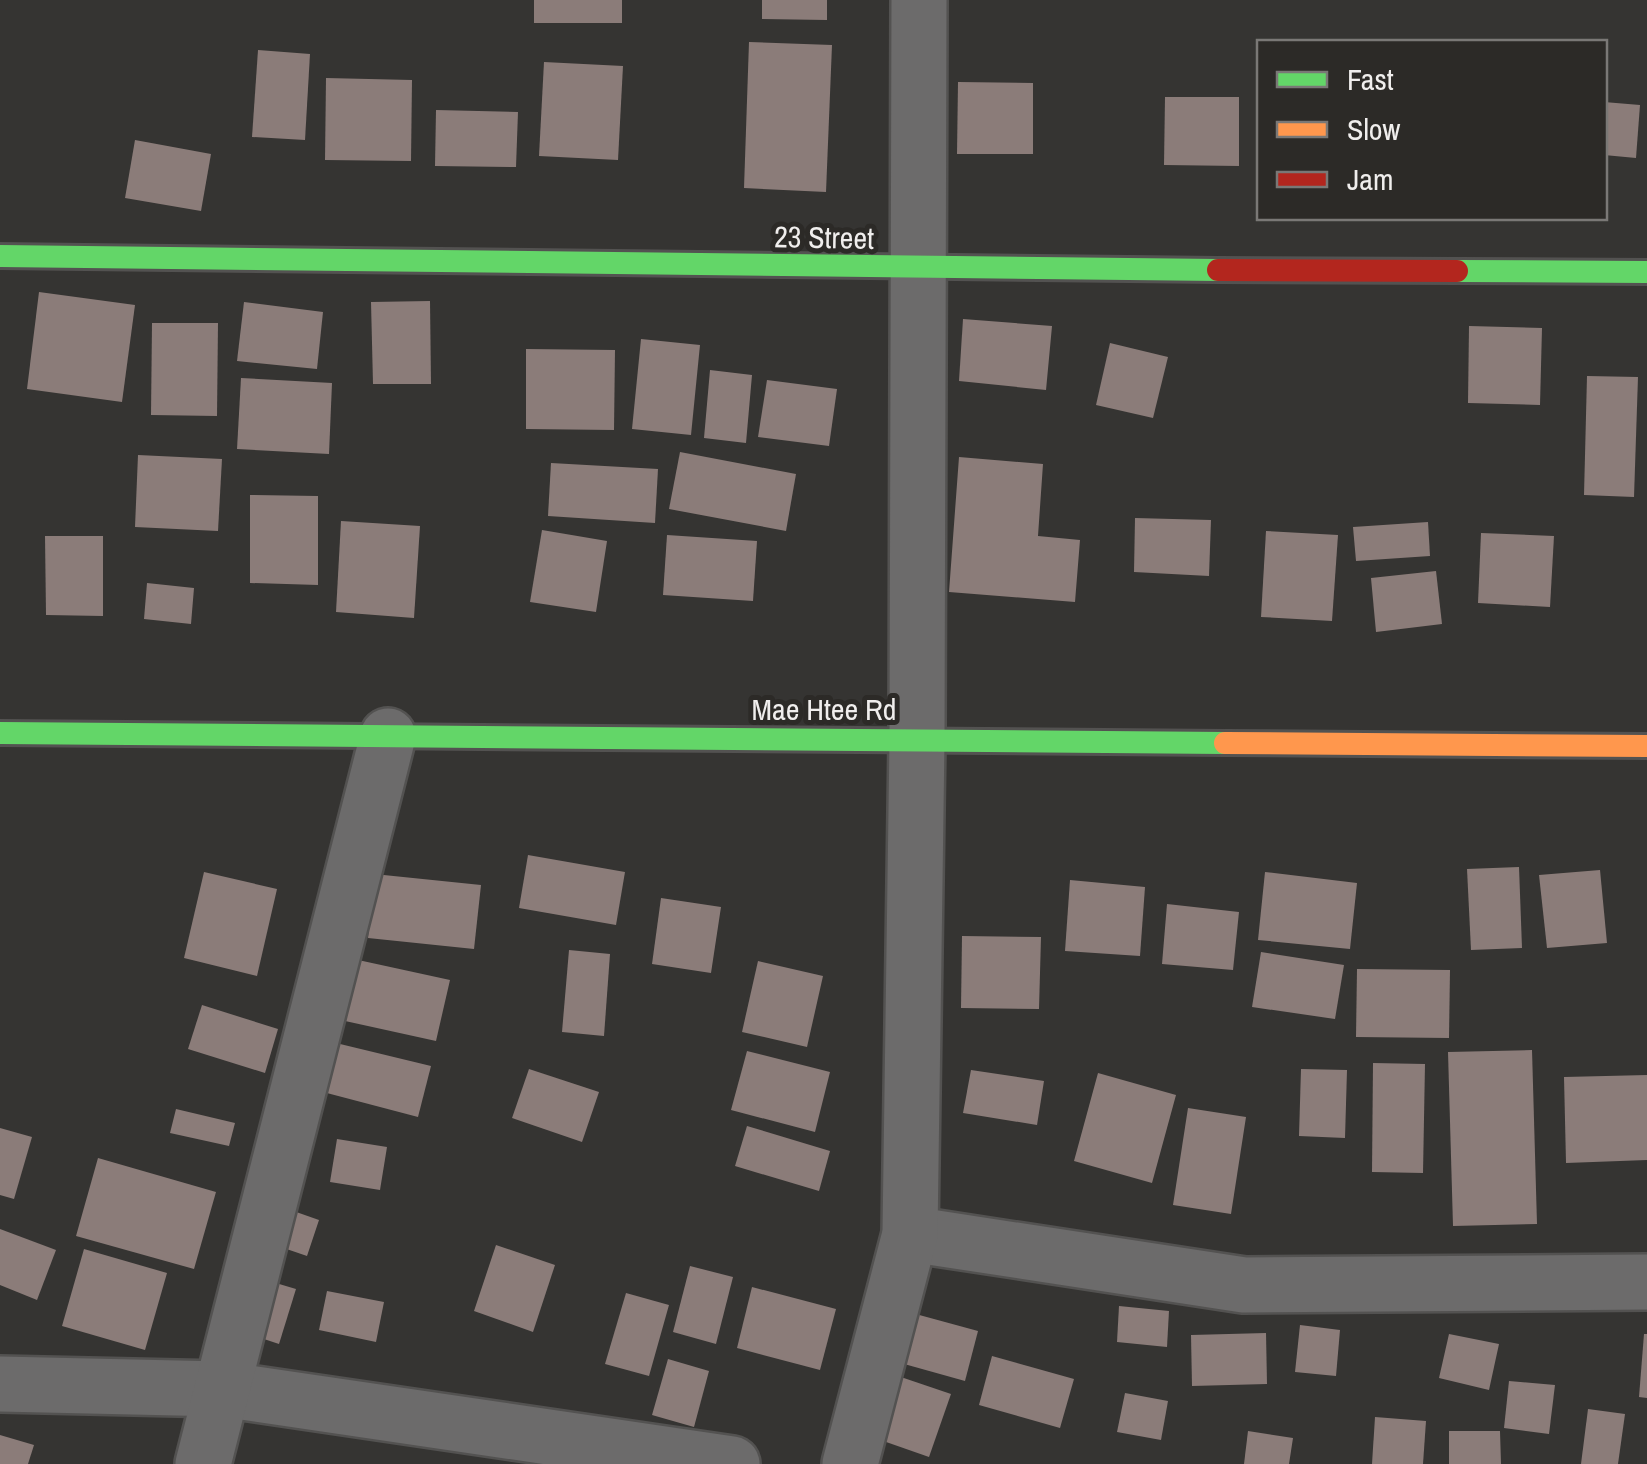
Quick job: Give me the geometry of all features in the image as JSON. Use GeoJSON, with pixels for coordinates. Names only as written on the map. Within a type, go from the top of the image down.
{"type":"FeatureCollection","features":[{"type":"Feature","properties":{"kind":"street"},"geometry":{"type":"LineString","coordinates":[[850,1464],[910,1234],[917,740],[919,0]]}},
{"type":"Feature","properties":{"kind":"street","name":"23 Street"},"geometry":{"type":"LineString","coordinates":[[0,256],[918,269],[1647,272]]}},
{"type":"Feature","properties":{"kind":"street","name":"Mae Htee Rd"},"geometry":{"type":"LineString","coordinates":[[0,732],[1647,746]]}},
{"type":"Feature","properties":{"kind":"street"},"geometry":{"type":"LineString","coordinates":[[203,1464],[388,736]]}},
{"type":"Feature","properties":{"kind":"street"},"geometry":{"type":"LineString","coordinates":[[910,1234],[1244,1285],[1647,1282]]}},
{"type":"Feature","properties":{"kind":"street"},"geometry":{"type":"LineString","coordinates":[[0,1384],[222,1389],[732,1464]]}},
{"type":"Feature","properties":{"kind":"building"},"geometry":{"type":"Polygon","coordinates":[[[534,0],[622,0],[622,23],[534,23],[534,0]]]}},
{"type":"Feature","properties":{"kind":"building"},"geometry":{"type":"Polygon","coordinates":[[[762,0],[827,0],[827,20],[762,19],[762,0]]]}},
{"type":"Feature","properties":{"kind":"building"},"geometry":{"type":"Polygon","coordinates":[[[749,42],[832,45],[826,192],[744,188],[749,42]]]}},
{"type":"Feature","properties":{"kind":"building"},"geometry":{"type":"Polygon","coordinates":[[[258,50],[310,54],[305,140],[252,137],[258,50]]]}},
{"type":"Feature","properties":{"kind":"building"},"geometry":{"type":"Polygon","coordinates":[[[544,62],[623,66],[618,160],[539,156],[544,62]]]}},
{"type":"Feature","properties":{"kind":"building"},"geometry":{"type":"Polygon","coordinates":[[[326,78],[412,80],[411,161],[325,160],[326,78]]]}},
{"type":"Feature","properties":{"kind":"building"},"geometry":{"type":"Polygon","coordinates":[[[958,82],[1033,83],[1033,154],[957,154],[958,82]]]}},
{"type":"Feature","properties":{"kind":"building"},"geometry":{"type":"Polygon","coordinates":[[[1165,97],[1239,97],[1239,166],[1164,165],[1165,97]]]}},
{"type":"Feature","properties":{"kind":"building"},"geometry":{"type":"Polygon","coordinates":[[[1607,102],[1640,105],[1636,158],[1607,155],[1607,102]]]}},
{"type":"Feature","properties":{"kind":"building"},"geometry":{"type":"Polygon","coordinates":[[[436,110],[518,112],[516,167],[435,166],[436,110]]]}},
{"type":"Feature","properties":{"kind":"building"},"geometry":{"type":"Polygon","coordinates":[[[135,140],[211,154],[201,211],[125,198],[135,140]]]}},
{"type":"Feature","properties":{"kind":"building"},"geometry":{"type":"Polygon","coordinates":[[[39,292],[135,305],[122,402],[27,389],[39,292]]]}},
{"type":"Feature","properties":{"kind":"building"},"geometry":{"type":"Polygon","coordinates":[[[430,301],[431,384],[373,384],[371,302],[430,301]]]}},
{"type":"Feature","properties":{"kind":"building"},"geometry":{"type":"Polygon","coordinates":[[[244,302],[323,312],[317,369],[237,361],[244,302]]]}},
{"type":"Feature","properties":{"kind":"building"},"geometry":{"type":"Polygon","coordinates":[[[963,319],[1052,326],[1046,390],[959,381],[963,319]]]}},
{"type":"Feature","properties":{"kind":"building"},"geometry":{"type":"Polygon","coordinates":[[[152,323],[218,323],[217,416],[151,415],[152,323]]]}},
{"type":"Feature","properties":{"kind":"building"},"geometry":{"type":"Polygon","coordinates":[[[1469,326],[1542,328],[1540,405],[1468,403],[1469,326]]]}},
{"type":"Feature","properties":{"kind":"building"},"geometry":{"type":"Polygon","coordinates":[[[641,339],[700,345],[691,435],[632,429],[641,339]]]}},
{"type":"Feature","properties":{"kind":"building"},"geometry":{"type":"Polygon","coordinates":[[[1110,343],[1168,357],[1153,418],[1096,405],[1110,343]]]}},
{"type":"Feature","properties":{"kind":"building"},"geometry":{"type":"Polygon","coordinates":[[[526,349],[615,350],[614,430],[526,429],[526,349]]]}},
{"type":"Feature","properties":{"kind":"building"},"geometry":{"type":"Polygon","coordinates":[[[710,370],[752,375],[746,443],[704,438],[710,370]]]}},
{"type":"Feature","properties":{"kind":"building"},"geometry":{"type":"Polygon","coordinates":[[[1587,376],[1638,377],[1634,497],[1584,495],[1587,376]]]}},
{"type":"Feature","properties":{"kind":"building"},"geometry":{"type":"Polygon","coordinates":[[[241,378],[332,383],[329,454],[237,449],[241,378]]]}},
{"type":"Feature","properties":{"kind":"building"},"geometry":{"type":"Polygon","coordinates":[[[767,380],[837,389],[829,446],[758,437],[767,380]]]}},
{"type":"Feature","properties":{"kind":"building"},"geometry":{"type":"Polygon","coordinates":[[[680,452],[796,474],[786,531],[669,509],[680,452]]]}},
{"type":"Feature","properties":{"kind":"building"},"geometry":{"type":"Polygon","coordinates":[[[138,455],[222,459],[218,531],[135,527],[138,455]]]}},
{"type":"Feature","properties":{"kind":"building"},"geometry":{"type":"Polygon","coordinates":[[[959,457],[1043,464],[1038,536],[1080,540],[1075,602],[949,592],[959,457]]]}},
{"type":"Feature","properties":{"kind":"building"},"geometry":{"type":"Polygon","coordinates":[[[551,463],[658,469],[655,523],[548,516],[551,463]]]}},
{"type":"Feature","properties":{"kind":"building"},"geometry":{"type":"Polygon","coordinates":[[[250,495],[318,496],[318,585],[250,583],[250,495]]]}},
{"type":"Feature","properties":{"kind":"building"},"geometry":{"type":"Polygon","coordinates":[[[1135,518],[1211,520],[1209,576],[1134,572],[1135,518]]]}},
{"type":"Feature","properties":{"kind":"building"},"geometry":{"type":"Polygon","coordinates":[[[341,521],[420,526],[414,618],[336,612],[341,521]]]}},
{"type":"Feature","properties":{"kind":"building"},"geometry":{"type":"Polygon","coordinates":[[[1428,522],[1430,556],[1356,561],[1353,527],[1428,522]]]}},
{"type":"Feature","properties":{"kind":"building"},"geometry":{"type":"Polygon","coordinates":[[[542,530],[607,541],[596,612],[530,602],[542,530]]]}},
{"type":"Feature","properties":{"kind":"building"},"geometry":{"type":"Polygon","coordinates":[[[1266,531],[1338,535],[1332,621],[1261,617],[1266,531]]]}},
{"type":"Feature","properties":{"kind":"building"},"geometry":{"type":"Polygon","coordinates":[[[1481,533],[1554,536],[1550,607],[1478,603],[1481,533]]]}},
{"type":"Feature","properties":{"kind":"building"},"geometry":{"type":"Polygon","coordinates":[[[667,535],[757,541],[753,601],[663,595],[667,535]]]}},
{"type":"Feature","properties":{"kind":"building"},"geometry":{"type":"Polygon","coordinates":[[[45,536],[103,536],[103,616],[46,615],[45,536]]]}},
{"type":"Feature","properties":{"kind":"building"},"geometry":{"type":"Polygon","coordinates":[[[1436,571],[1442,624],[1376,632],[1371,578],[1436,571]]]}},
{"type":"Feature","properties":{"kind":"building"},"geometry":{"type":"Polygon","coordinates":[[[147,583],[194,588],[191,624],[144,619],[147,583]]]}},
{"type":"Feature","properties":{"kind":"building"},"geometry":{"type":"Polygon","coordinates":[[[528,855],[625,872],[616,925],[519,908],[528,855]]]}},
{"type":"Feature","properties":{"kind":"building"},"geometry":{"type":"Polygon","coordinates":[[[1519,867],[1522,948],[1471,950],[1467,869],[1519,867]]]}},
{"type":"Feature","properties":{"kind":"building"},"geometry":{"type":"Polygon","coordinates":[[[1600,870],[1607,943],[1547,948],[1539,875],[1600,870]]]}},
{"type":"Feature","properties":{"kind":"building"},"geometry":{"type":"Polygon","coordinates":[[[204,872],[277,889],[257,976],[184,958],[204,872]]]}},
{"type":"Feature","properties":{"kind":"building"},"geometry":{"type":"Polygon","coordinates":[[[1265,872],[1357,883],[1350,949],[1258,940],[1265,872]]]}},
{"type":"Feature","properties":{"kind":"building"},"geometry":{"type":"Polygon","coordinates":[[[374,874],[481,885],[474,949],[368,938],[374,874]]]}},
{"type":"Feature","properties":{"kind":"building"},"geometry":{"type":"Polygon","coordinates":[[[1070,880],[1145,887],[1140,956],[1065,951],[1070,880]]]}},
{"type":"Feature","properties":{"kind":"building"},"geometry":{"type":"Polygon","coordinates":[[[661,898],[721,907],[711,973],[652,964],[661,898]]]}},
{"type":"Feature","properties":{"kind":"building"},"geometry":{"type":"Polygon","coordinates":[[[1167,904],[1239,912],[1233,970],[1162,964],[1167,904]]]}},
{"type":"Feature","properties":{"kind":"building"},"geometry":{"type":"Polygon","coordinates":[[[962,936],[1041,937],[1039,1009],[961,1008],[962,936]]]}},
{"type":"Feature","properties":{"kind":"building"},"geometry":{"type":"Polygon","coordinates":[[[569,950],[610,954],[604,1036],[562,1032],[569,950]]]}},
{"type":"Feature","properties":{"kind":"building"},"geometry":{"type":"Polygon","coordinates":[[[1261,952],[1344,965],[1335,1019],[1252,1007],[1261,952]]]}},
{"type":"Feature","properties":{"kind":"building"},"geometry":{"type":"Polygon","coordinates":[[[349,958],[450,980],[436,1041],[336,1019],[349,958]]]}},
{"type":"Feature","properties":{"kind":"building"},"geometry":{"type":"Polygon","coordinates":[[[758,961],[823,976],[807,1047],[742,1032],[758,961]]]}},
{"type":"Feature","properties":{"kind":"building"},"geometry":{"type":"Polygon","coordinates":[[[1357,969],[1450,970],[1449,1038],[1356,1037],[1357,969]]]}},
{"type":"Feature","properties":{"kind":"building"},"geometry":{"type":"Polygon","coordinates":[[[202,1005],[278,1029],[265,1073],[188,1049],[202,1005]]]}},
{"type":"Feature","properties":{"kind":"building"},"geometry":{"type":"Polygon","coordinates":[[[336,1043],[431,1066],[418,1117],[323,1092],[336,1043]]]}},
{"type":"Feature","properties":{"kind":"building"},"geometry":{"type":"Polygon","coordinates":[[[1532,1050],[1537,1224],[1453,1226],[1448,1052],[1532,1050]]]}},
{"type":"Feature","properties":{"kind":"building"},"geometry":{"type":"Polygon","coordinates":[[[747,1051],[830,1072],[815,1132],[731,1110],[747,1051]]]}},
{"type":"Feature","properties":{"kind":"building"},"geometry":{"type":"Polygon","coordinates":[[[1373,1063],[1425,1064],[1423,1173],[1372,1172],[1373,1063]]]}},
{"type":"Feature","properties":{"kind":"building"},"geometry":{"type":"Polygon","coordinates":[[[529,1069],[599,1092],[582,1142],[512,1118],[529,1069]]]}},
{"type":"Feature","properties":{"kind":"building"},"geometry":{"type":"Polygon","coordinates":[[[1301,1069],[1347,1070],[1345,1138],[1299,1136],[1301,1069]]]}},
{"type":"Feature","properties":{"kind":"building"},"geometry":{"type":"Polygon","coordinates":[[[971,1070],[1044,1081],[1037,1125],[963,1113],[971,1070]]]}},
{"type":"Feature","properties":{"kind":"building"},"geometry":{"type":"Polygon","coordinates":[[[1098,1073],[1176,1095],[1152,1183],[1074,1161],[1098,1073]]]}},
{"type":"Feature","properties":{"kind":"building"},"geometry":{"type":"Polygon","coordinates":[[[1647,1075],[1647,1160],[1566,1163],[1564,1077],[1647,1075]]]}},
{"type":"Feature","properties":{"kind":"building"},"geometry":{"type":"Polygon","coordinates":[[[1188,1108],[1246,1117],[1231,1214],[1173,1205],[1188,1108]]]}},
{"type":"Feature","properties":{"kind":"building"},"geometry":{"type":"Polygon","coordinates":[[[176,1109],[235,1123],[229,1146],[170,1133],[176,1109]]]}},
{"type":"Feature","properties":{"kind":"building"},"geometry":{"type":"Polygon","coordinates":[[[747,1126],[830,1151],[819,1191],[735,1166],[747,1126]]]}},
{"type":"Feature","properties":{"kind":"building"},"geometry":{"type":"Polygon","coordinates":[[[0,1128],[32,1137],[14,1199],[0,1195],[0,1128]]]}},
{"type":"Feature","properties":{"kind":"building"},"geometry":{"type":"Polygon","coordinates":[[[337,1139],[387,1147],[380,1190],[330,1182],[337,1139]]]}},
{"type":"Feature","properties":{"kind":"building"},"geometry":{"type":"Polygon","coordinates":[[[98,1158],[216,1192],[194,1269],[76,1236],[98,1158]]]}},
{"type":"Feature","properties":{"kind":"building"},"geometry":{"type":"Polygon","coordinates":[[[282,1207],[319,1220],[307,1256],[269,1243],[282,1207]]]}},
{"type":"Feature","properties":{"kind":"building"},"geometry":{"type":"Polygon","coordinates":[[[0,1229],[56,1250],[37,1300],[0,1285],[0,1229]]]}},
{"type":"Feature","properties":{"kind":"building"},"geometry":{"type":"Polygon","coordinates":[[[496,1245],[555,1265],[533,1332],[474,1311],[496,1245]]]}},
{"type":"Feature","properties":{"kind":"building"},"geometry":{"type":"Polygon","coordinates":[[[84,1249],[167,1273],[145,1350],[62,1326],[84,1249]]]}},
{"type":"Feature","properties":{"kind":"building"},"geometry":{"type":"Polygon","coordinates":[[[690,1266],[733,1277],[716,1344],[673,1332],[690,1266]]]}},
{"type":"Feature","properties":{"kind":"building"},"geometry":{"type":"Polygon","coordinates":[[[259,1278],[296,1289],[279,1344],[243,1332],[259,1278]]]}},
{"type":"Feature","properties":{"kind":"building"},"geometry":{"type":"Polygon","coordinates":[[[752,1287],[836,1309],[820,1370],[737,1348],[752,1287]]]}},
{"type":"Feature","properties":{"kind":"building"},"geometry":{"type":"Polygon","coordinates":[[[327,1291],[384,1302],[376,1342],[319,1330],[327,1291]]]}},
{"type":"Feature","properties":{"kind":"building"},"geometry":{"type":"Polygon","coordinates":[[[626,1293],[669,1305],[649,1376],[605,1364],[626,1293]]]}},
{"type":"Feature","properties":{"kind":"building"},"geometry":{"type":"Polygon","coordinates":[[[1119,1306],[1169,1311],[1167,1347],[1117,1342],[1119,1306]]]}},
{"type":"Feature","properties":{"kind":"building"},"geometry":{"type":"Polygon","coordinates":[[[912,1313],[978,1331],[965,1381],[897,1362],[912,1313]]]}},
{"type":"Feature","properties":{"kind":"building"},"geometry":{"type":"Polygon","coordinates":[[[1300,1325],[1340,1330],[1336,1376],[1295,1372],[1300,1325]]]}},
{"type":"Feature","properties":{"kind":"building"},"geometry":{"type":"Polygon","coordinates":[[[1266,1333],[1267,1384],[1192,1386],[1191,1335],[1266,1333]]]}},
{"type":"Feature","properties":{"kind":"building"},"geometry":{"type":"Polygon","coordinates":[[[1449,1334],[1499,1344],[1489,1390],[1439,1378],[1449,1334]]]}},
{"type":"Feature","properties":{"kind":"building"},"geometry":{"type":"Polygon","coordinates":[[[1647,1334],[1647,1398],[1639,1397],[1647,1334]]]}},
{"type":"Feature","properties":{"kind":"building"},"geometry":{"type":"Polygon","coordinates":[[[992,1356],[1074,1379],[1060,1428],[979,1405],[992,1356]]]}},
{"type":"Feature","properties":{"kind":"building"},"geometry":{"type":"Polygon","coordinates":[[[668,1359],[709,1371],[694,1427],[652,1415],[668,1359]]]}},
{"type":"Feature","properties":{"kind":"building"},"geometry":{"type":"Polygon","coordinates":[[[892,1374],[951,1394],[929,1457],[869,1436],[892,1374]]]}},
{"type":"Feature","properties":{"kind":"building"},"geometry":{"type":"Polygon","coordinates":[[[1509,1381],[1555,1385],[1549,1434],[1504,1428],[1509,1381]]]}},
{"type":"Feature","properties":{"kind":"building"},"geometry":{"type":"Polygon","coordinates":[[[1125,1393],[1168,1401],[1161,1440],[1117,1432],[1125,1393]]]}},
{"type":"Feature","properties":{"kind":"building"},"geometry":{"type":"Polygon","coordinates":[[[1588,1409],[1625,1414],[1618,1464],[1581,1464],[1588,1409]]]}},
{"type":"Feature","properties":{"kind":"building"},"geometry":{"type":"Polygon","coordinates":[[[1375,1417],[1426,1421],[1423,1464],[1372,1464],[1375,1417]]]}},
{"type":"Feature","properties":{"kind":"building"},"geometry":{"type":"Polygon","coordinates":[[[1248,1431],[1293,1438],[1289,1464],[1244,1464],[1248,1431]]]}},
{"type":"Feature","properties":{"kind":"building"},"geometry":{"type":"Polygon","coordinates":[[[1449,1431],[1500,1431],[1501,1464],[1449,1464],[1449,1431]]]}},
{"type":"Feature","properties":{"kind":"building"},"geometry":{"type":"Polygon","coordinates":[[[0,1435],[34,1445],[28,1464],[0,1464],[0,1435]]]}},
{"type":"Feature","properties":{"kind":"traffic: fast"},"geometry":{"type":"LineString","coordinates":[[0,256],[1218,270]]}},
{"type":"Feature","properties":{"kind":"traffic: fast"},"geometry":{"type":"LineString","coordinates":[[1457,271],[1647,272]]}},
{"type":"Feature","properties":{"kind":"traffic: fast"},"geometry":{"type":"LineString","coordinates":[[0,733],[1225,743]]}},
{"type":"Feature","properties":{"kind":"traffic: slow"},"geometry":{"type":"LineString","coordinates":[[1225,743],[1647,746]]}},
{"type":"Feature","properties":{"kind":"traffic: jam"},"geometry":{"type":"LineString","coordinates":[[1218,270],[1457,271]]}}]}
